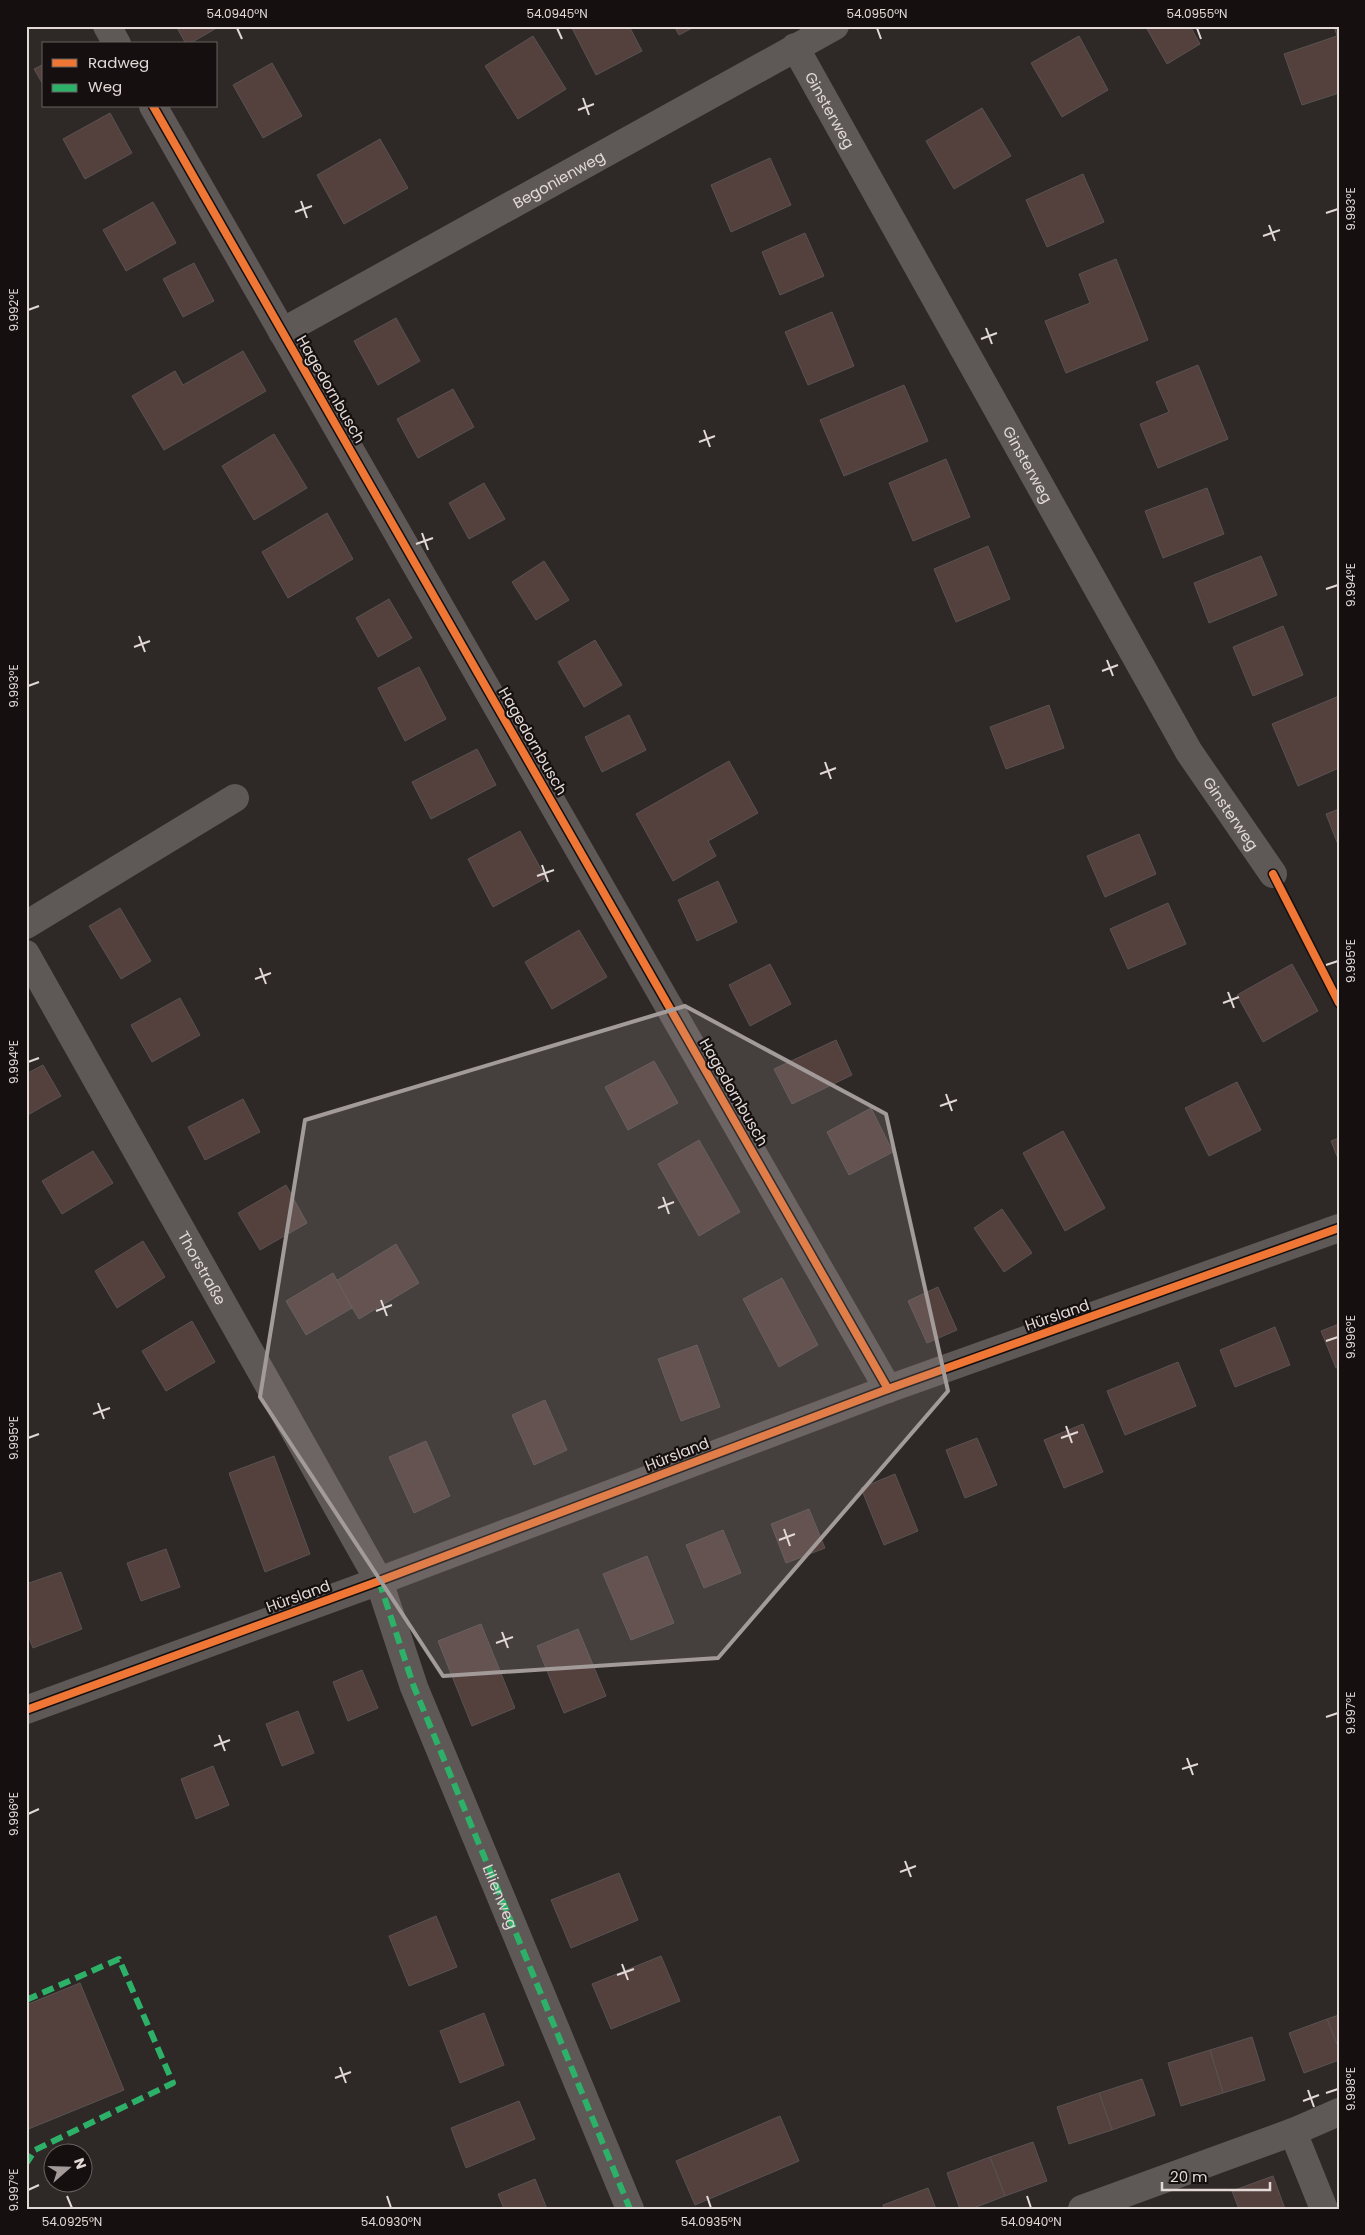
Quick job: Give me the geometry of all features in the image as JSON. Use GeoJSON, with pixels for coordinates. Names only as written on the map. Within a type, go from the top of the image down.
{"type":"FeatureCollection","features":[{"type":"Feature","properties":{"kind":"street"},"geometry":{"type":"LineString","coordinates":[[107,26],[116,42]]}},
{"type":"Feature","properties":{"kind":"street","name":"Begonienweg"},"geometry":{"type":"LineString","coordinates":[[282,332],[835,26]]}},
{"type":"Feature","properties":{"kind":"street","name":"Ginsterweg"},"geometry":{"type":"LineString","coordinates":[[795,47],[1189,752],[1273,874]]}},
{"type":"Feature","properties":{"kind":"street","name":"Hagedornbusch"},"geometry":{"type":"LineString","coordinates":[[154,108],[888,1389]]}},
{"type":"Feature","properties":{"kind":"street"},"geometry":{"type":"LineString","coordinates":[[26,925],[235,798]]}},
{"type":"Feature","properties":{"kind":"street","name":"Thorstraße"},"geometry":{"type":"LineString","coordinates":[[26,954],[379,1581]]}},
{"type":"Feature","properties":{"kind":"street","name":"Hürsland"},"geometry":{"type":"LineString","coordinates":[[26,1710],[379,1581],[888,1389],[1339,1228]]}},
{"type":"Feature","properties":{"kind":"street","name":"Lilienweg"},"geometry":{"type":"LineString","coordinates":[[379,1581],[414,1686],[630,2209]]}},
{"type":"Feature","properties":{"kind":"street"},"geometry":{"type":"LineString","coordinates":[[1082,2209],[1292,2132],[1339,2112]]}},
{"type":"Feature","properties":{"kind":"street"},"geometry":{"type":"LineString","coordinates":[[1292,2132],[1324,2209]]}},
{"type":"Feature","properties":{"kind":"highlighted area"},"geometry":{"type":"Polygon","coordinates":[[[685,1006],[886,1114],[948,1391],[718,1658],[443,1676],[260,1397],[305,1120],[685,1006]]]}},
{"type":"Feature","properties":{"kind":"building"},"geometry":{"type":"Polygon","coordinates":[[[176,26],[220,26],[192,42],[185,42],[176,26]]]}},
{"type":"Feature","properties":{"kind":"building"},"geometry":{"type":"Polygon","coordinates":[[[575,26],[629,26],[642,51],[596,75],[572,28],[575,26]]]}},
{"type":"Feature","properties":{"kind":"building"},"geometry":{"type":"Polygon","coordinates":[[[674,26],[696,26],[679,35],[674,26]]]}},
{"type":"Feature","properties":{"kind":"building"},"geometry":{"type":"Polygon","coordinates":[[[1151,26],[1190,26],[1200,44],[1167,64],[1147,29],[1151,26]]]}},
{"type":"Feature","properties":{"kind":"building"},"geometry":{"type":"Polygon","coordinates":[[[1334,26],[1339,26],[1339,93],[1302,105],[1284,54],[1337,36],[1334,26]]]}},
{"type":"Feature","properties":{"kind":"building"},"geometry":{"type":"Polygon","coordinates":[[[533,36],[566,89],[518,119],[485,66],[533,36]]]}},
{"type":"Feature","properties":{"kind":"building"},"geometry":{"type":"Polygon","coordinates":[[[1079,36],[1108,90],[1062,117],[1031,63],[1079,36]]]}},
{"type":"Feature","properties":{"kind":"building"},"geometry":{"type":"Polygon","coordinates":[[[272,63],[302,116],[263,138],[233,85],[272,63]]]}},
{"type":"Feature","properties":{"kind":"building"},"geometry":{"type":"Polygon","coordinates":[[[42,65],[42,83],[34,69],[42,65]]]}},
{"type":"Feature","properties":{"kind":"building"},"geometry":{"type":"Polygon","coordinates":[[[982,108],[1011,156],[954,189],[926,141],[982,108]]]}},
{"type":"Feature","properties":{"kind":"building"},"geometry":{"type":"Polygon","coordinates":[[[110,113],[132,153],[85,179],[63,139],[110,113]]]}},
{"type":"Feature","properties":{"kind":"building"},"geometry":{"type":"Polygon","coordinates":[[[380,139],[408,188],[344,224],[317,175],[380,139]]]}},
{"type":"Feature","properties":{"kind":"building"},"geometry":{"type":"Polygon","coordinates":[[[770,158],[791,205],[731,232],[711,185],[770,158]]]}},
{"type":"Feature","properties":{"kind":"building"},"geometry":{"type":"Polygon","coordinates":[[[1083,174],[1104,222],[1047,247],[1026,200],[1083,174]]]}},
{"type":"Feature","properties":{"kind":"building"},"geometry":{"type":"Polygon","coordinates":[[[153,202],[176,243],[126,271],[103,230],[153,202]]]}},
{"type":"Feature","properties":{"kind":"building"},"geometry":{"type":"Polygon","coordinates":[[[805,233],[824,276],[780,295],[762,252],[805,233]]]}},
{"type":"Feature","properties":{"kind":"building"},"geometry":{"type":"Polygon","coordinates":[[[1116,259],[1148,340],[1066,373],[1045,321],[1090,303],[1079,274],[1116,259]]]}},
{"type":"Feature","properties":{"kind":"building"},"geometry":{"type":"Polygon","coordinates":[[[194,263],[214,301],[183,317],[163,279],[194,263]]]}},
{"type":"Feature","properties":{"kind":"building"},"geometry":{"type":"Polygon","coordinates":[[[832,312],[854,366],[808,385],[785,332],[832,312]]]}},
{"type":"Feature","properties":{"kind":"building"},"geometry":{"type":"Polygon","coordinates":[[[396,318],[420,361],[378,385],[354,341],[396,318]]]}},
{"type":"Feature","properties":{"kind":"building"},"geometry":{"type":"Polygon","coordinates":[[[243,351],[266,391],[164,450],[132,396],[175,371],[183,385],[243,351]]]}},
{"type":"Feature","properties":{"kind":"building"},"geometry":{"type":"Polygon","coordinates":[[[1198,365],[1228,439],[1158,468],[1140,424],[1169,412],[1156,382],[1198,365]]]}},
{"type":"Feature","properties":{"kind":"building"},"geometry":{"type":"Polygon","coordinates":[[[904,385],[928,441],[844,476],[820,420],[904,385]]]}},
{"type":"Feature","properties":{"kind":"building"},"geometry":{"type":"Polygon","coordinates":[[[453,389],[474,427],[418,458],[397,419],[453,389]]]}},
{"type":"Feature","properties":{"kind":"building"},"geometry":{"type":"Polygon","coordinates":[[[274,434],[307,488],[254,520],[222,466],[274,434]]]}},
{"type":"Feature","properties":{"kind":"building"},"geometry":{"type":"Polygon","coordinates":[[[946,459],[970,517],[913,541],[889,483],[946,459]]]}},
{"type":"Feature","properties":{"kind":"building"},"geometry":{"type":"Polygon","coordinates":[[[484,483],[505,519],[469,539],[449,503],[484,483]]]}},
{"type":"Feature","properties":{"kind":"building"},"geometry":{"type":"Polygon","coordinates":[[[1207,488],[1224,534],[1163,558],[1145,511],[1207,488]]]}},
{"type":"Feature","properties":{"kind":"building"},"geometry":{"type":"Polygon","coordinates":[[[327,513],[353,559],[288,598],[262,552],[327,513]]]}},
{"type":"Feature","properties":{"kind":"building"},"geometry":{"type":"Polygon","coordinates":[[[988,546],[1010,599],[956,622],[934,569],[988,546]]]}},
{"type":"Feature","properties":{"kind":"building"},"geometry":{"type":"Polygon","coordinates":[[[1261,556],[1277,595],[1209,623],[1194,583],[1261,556]]]}},
{"type":"Feature","properties":{"kind":"building"},"geometry":{"type":"Polygon","coordinates":[[[544,561],[569,600],[536,620],[512,582],[544,561]]]}},
{"type":"Feature","properties":{"kind":"building"},"geometry":{"type":"Polygon","coordinates":[[[389,599],[412,638],[378,657],[356,618],[389,599]]]}},
{"type":"Feature","properties":{"kind":"building"},"geometry":{"type":"Polygon","coordinates":[[[1283,626],[1303,675],[1253,696],[1233,647],[1283,626]]]}},
{"type":"Feature","properties":{"kind":"building"},"geometry":{"type":"Polygon","coordinates":[[[595,640],[622,685],[584,707],[558,662],[595,640]]]}},
{"type":"Feature","properties":{"kind":"building"},"geometry":{"type":"Polygon","coordinates":[[[419,667],[446,719],[405,741],[378,688],[419,667]]]}},
{"type":"Feature","properties":{"kind":"building"},"geometry":{"type":"Polygon","coordinates":[[[1339,696],[1339,768],[1298,786],[1272,724],[1339,696]]]}},
{"type":"Feature","properties":{"kind":"building"},"geometry":{"type":"Polygon","coordinates":[[[1049,705],[1064,748],[1006,769],[990,727],[1049,705]]]}},
{"type":"Feature","properties":{"kind":"building"},"geometry":{"type":"Polygon","coordinates":[[[629,715],[646,750],[602,772],[585,737],[629,715]]]}},
{"type":"Feature","properties":{"kind":"building"},"geometry":{"type":"Polygon","coordinates":[[[477,749],[496,785],[431,819],[412,782],[477,749]]]}},
{"type":"Feature","properties":{"kind":"building"},"geometry":{"type":"Polygon","coordinates":[[[729,761],[758,813],[708,841],[716,856],[673,881],[636,814],[729,761]]]}},
{"type":"Feature","properties":{"kind":"building"},"geometry":{"type":"Polygon","coordinates":[[[1339,809],[1339,847],[1326,814],[1339,809]]]}},
{"type":"Feature","properties":{"kind":"building"},"geometry":{"type":"Polygon","coordinates":[[[520,831],[546,878],[493,907],[468,859],[520,831]]]}},
{"type":"Feature","properties":{"kind":"building"},"geometry":{"type":"Polygon","coordinates":[[[1139,834],[1156,874],[1105,897],[1087,856],[1139,834]]]}},
{"type":"Feature","properties":{"kind":"building"},"geometry":{"type":"Polygon","coordinates":[[[718,881],[737,922],[697,941],[678,900],[718,881]]]}},
{"type":"Feature","properties":{"kind":"building"},"geometry":{"type":"Polygon","coordinates":[[[1168,903],[1186,944],[1128,969],[1110,929],[1168,903]]]}},
{"type":"Feature","properties":{"kind":"building"},"geometry":{"type":"Polygon","coordinates":[[[120,908],[151,961],[121,979],[89,926],[120,908]]]}},
{"type":"Feature","properties":{"kind":"building"},"geometry":{"type":"Polygon","coordinates":[[[579,930],[607,977],[552,1009],[525,962],[579,930]]]}},
{"type":"Feature","properties":{"kind":"building"},"geometry":{"type":"Polygon","coordinates":[[[770,964],[791,1004],[750,1026],[729,985],[770,964]]]}},
{"type":"Feature","properties":{"kind":"building"},"geometry":{"type":"Polygon","coordinates":[[[1292,964],[1318,1011],[1263,1042],[1237,995],[1292,964]]]}},
{"type":"Feature","properties":{"kind":"building"},"geometry":{"type":"Polygon","coordinates":[[[180,998],[200,1035],[152,1062],[131,1025],[180,998]]]}},
{"type":"Feature","properties":{"kind":"building"},"geometry":{"type":"Polygon","coordinates":[[[836,1040],[852,1075],[792,1104],[774,1069],[836,1040]]]}},
{"type":"Feature","properties":{"kind":"building"},"geometry":{"type":"Polygon","coordinates":[[[654,1061],[678,1103],[628,1130],[605,1087],[654,1061]]]}},
{"type":"Feature","properties":{"kind":"building"},"geometry":{"type":"Polygon","coordinates":[[[43,1065],[61,1096],[26,1116],[26,1074],[43,1065]]]}},
{"type":"Feature","properties":{"kind":"building"},"geometry":{"type":"Polygon","coordinates":[[[1237,1082],[1261,1130],[1209,1156],[1185,1108],[1237,1082]]]}},
{"type":"Feature","properties":{"kind":"building"},"geometry":{"type":"Polygon","coordinates":[[[243,1099],[260,1132],[205,1160],[188,1127],[243,1099]]]}},
{"type":"Feature","properties":{"kind":"building"},"geometry":{"type":"Polygon","coordinates":[[[871,1108],[893,1152],[849,1175],[827,1132],[871,1108]]]}},
{"type":"Feature","properties":{"kind":"building"},"geometry":{"type":"Polygon","coordinates":[[[1063,1131],[1105,1208],[1065,1231],[1023,1153],[1063,1131]]]}},
{"type":"Feature","properties":{"kind":"building"},"geometry":{"type":"Polygon","coordinates":[[[1339,1138],[1339,1161],[1331,1141],[1339,1138]]]}},
{"type":"Feature","properties":{"kind":"building"},"geometry":{"type":"Polygon","coordinates":[[[699,1140],[740,1212],[699,1236],[658,1164],[699,1140]]]}},
{"type":"Feature","properties":{"kind":"building"},"geometry":{"type":"Polygon","coordinates":[[[93,1151],[113,1183],[62,1214],[42,1181],[93,1151]]]}},
{"type":"Feature","properties":{"kind":"building"},"geometry":{"type":"Polygon","coordinates":[[[286,1185],[307,1223],[260,1250],[238,1213],[286,1185]]]}},
{"type":"Feature","properties":{"kind":"building"},"geometry":{"type":"Polygon","coordinates":[[[1002,1209],[1032,1253],[1004,1272],[974,1228],[1002,1209]]]}},
{"type":"Feature","properties":{"kind":"building"},"geometry":{"type":"Polygon","coordinates":[[[143,1241],[165,1277],[117,1308],[95,1271],[143,1241]]]}},
{"type":"Feature","properties":{"kind":"building"},"geometry":{"type":"Polygon","coordinates":[[[396,1244],[419,1283],[359,1319],[336,1281],[396,1244]]]}},
{"type":"Feature","properties":{"kind":"building"},"geometry":{"type":"Polygon","coordinates":[[[333,1273],[352,1308],[306,1335],[286,1301],[333,1273]]]}},
{"type":"Feature","properties":{"kind":"building"},"geometry":{"type":"Polygon","coordinates":[[[782,1278],[818,1345],[779,1367],[743,1299],[782,1278]]]}},
{"type":"Feature","properties":{"kind":"building"},"geometry":{"type":"Polygon","coordinates":[[[938,1287],[957,1330],[927,1343],[908,1301],[938,1287]]]}},
{"type":"Feature","properties":{"kind":"building"},"geometry":{"type":"Polygon","coordinates":[[[192,1321],[215,1362],[166,1391],[142,1351],[192,1321]]]}},
{"type":"Feature","properties":{"kind":"building"},"geometry":{"type":"Polygon","coordinates":[[[1339,1324],[1339,1367],[1336,1368],[1321,1331],[1339,1324]]]}},
{"type":"Feature","properties":{"kind":"building"},"geometry":{"type":"Polygon","coordinates":[[[1275,1327],[1290,1365],[1235,1387],[1220,1350],[1275,1327]]]}},
{"type":"Feature","properties":{"kind":"building"},"geometry":{"type":"Polygon","coordinates":[[[697,1345],[720,1407],[681,1421],[658,1359],[697,1345]]]}},
{"type":"Feature","properties":{"kind":"building"},"geometry":{"type":"Polygon","coordinates":[[[1178,1362],[1196,1406],[1125,1435],[1107,1391],[1178,1362]]]}},
{"type":"Feature","properties":{"kind":"building"},"geometry":{"type":"Polygon","coordinates":[[[545,1400],[567,1450],[534,1465],[512,1415],[545,1400]]]}},
{"type":"Feature","properties":{"kind":"building"},"geometry":{"type":"Polygon","coordinates":[[[1083,1424],[1103,1472],[1064,1488],[1044,1440],[1083,1424]]]}},
{"type":"Feature","properties":{"kind":"building"},"geometry":{"type":"Polygon","coordinates":[[[977,1438],[997,1485],[965,1498],[946,1450],[977,1438]]]}},
{"type":"Feature","properties":{"kind":"building"},"geometry":{"type":"Polygon","coordinates":[[[426,1441],[450,1496],[414,1513],[389,1457],[426,1441]]]}},
{"type":"Feature","properties":{"kind":"building"},"geometry":{"type":"Polygon","coordinates":[[[274,1456],[310,1554],[265,1572],[229,1473],[274,1456]]]}},
{"type":"Feature","properties":{"kind":"building"},"geometry":{"type":"Polygon","coordinates":[[[895,1474],[918,1531],[884,1545],[861,1488],[895,1474]]]}},
{"type":"Feature","properties":{"kind":"building"},"geometry":{"type":"Polygon","coordinates":[[[809,1509],[825,1548],[786,1563],[771,1524],[809,1509]]]}},
{"type":"Feature","properties":{"kind":"building"},"geometry":{"type":"Polygon","coordinates":[[[723,1530],[741,1573],[704,1588],[686,1545],[723,1530]]]}},
{"type":"Feature","properties":{"kind":"building"},"geometry":{"type":"Polygon","coordinates":[[[166,1549],[180,1587],[141,1601],[127,1563],[166,1549]]]}},
{"type":"Feature","properties":{"kind":"building"},"geometry":{"type":"Polygon","coordinates":[[[647,1556],[674,1623],[631,1640],[603,1574],[647,1556]]]}},
{"type":"Feature","properties":{"kind":"building"},"geometry":{"type":"Polygon","coordinates":[[[61,1572],[82,1629],[33,1648],[26,1630],[26,1584],[61,1572]]]}},
{"type":"Feature","properties":{"kind":"building"},"geometry":{"type":"Polygon","coordinates":[[[481,1624],[515,1708],[472,1726],[438,1641],[481,1624]]]}},
{"type":"Feature","properties":{"kind":"building"},"geometry":{"type":"Polygon","coordinates":[[[578,1629],[606,1696],[564,1713],[537,1646],[578,1629]]]}},
{"type":"Feature","properties":{"kind":"building"},"geometry":{"type":"Polygon","coordinates":[[[362,1670],[378,1708],[348,1721],[333,1682],[362,1670]]]}},
{"type":"Feature","properties":{"kind":"building"},"geometry":{"type":"Polygon","coordinates":[[[298,1711],[314,1753],[282,1766],[266,1724],[298,1711]]]}},
{"type":"Feature","properties":{"kind":"building"},"geometry":{"type":"Polygon","coordinates":[[[213,1766],[229,1805],[196,1819],[181,1779],[213,1766]]]}},
{"type":"Feature","properties":{"kind":"building"},"geometry":{"type":"Polygon","coordinates":[[[619,1873],[638,1920],[571,1948],[551,1900],[619,1873]]]}},
{"type":"Feature","properties":{"kind":"building"},"geometry":{"type":"Polygon","coordinates":[[[436,1916],[457,1967],[409,1986],[389,1936],[436,1916]]]}},
{"type":"Feature","properties":{"kind":"building"},"geometry":{"type":"Polygon","coordinates":[[[661,1956],[680,2001],[611,2029],[592,1984],[661,1956]]]}},
{"type":"Feature","properties":{"kind":"building"},"geometry":{"type":"Polygon","coordinates":[[[80,1983],[124,2090],[26,2130],[26,2005],[80,1983]]]}},
{"type":"Feature","properties":{"kind":"building"},"geometry":{"type":"Polygon","coordinates":[[[484,2013],[504,2065],[460,2083],[440,2031],[484,2013]]]}},
{"type":"Feature","properties":{"kind":"building"},"geometry":{"type":"Polygon","coordinates":[[[1339,2015],[1339,2049],[1327,2019],[1339,2015]]]}},
{"type":"Feature","properties":{"kind":"building"},"geometry":{"type":"Polygon","coordinates":[[[1327,2019],[1339,2049],[1339,2060],[1304,2073],[1289,2033],[1327,2019]]]}},
{"type":"Feature","properties":{"kind":"building"},"geometry":{"type":"Polygon","coordinates":[[[1252,2037],[1265,2080],[1223,2093],[1210,2050],[1252,2037]]]}},
{"type":"Feature","properties":{"kind":"building"},"geometry":{"type":"Polygon","coordinates":[[[1210,2050],[1223,2093],[1181,2106],[1168,2063],[1210,2050]]]}},
{"type":"Feature","properties":{"kind":"building"},"geometry":{"type":"Polygon","coordinates":[[[1142,2079],[1155,2115],[1112,2130],[1099,2093],[1142,2079]]]}},
{"type":"Feature","properties":{"kind":"building"},"geometry":{"type":"Polygon","coordinates":[[[1099,2093],[1112,2130],[1069,2144],[1057,2107],[1099,2093]]]}},
{"type":"Feature","properties":{"kind":"building"},"geometry":{"type":"Polygon","coordinates":[[[519,2101],[535,2139],[466,2168],[451,2128],[519,2101]]]}},
{"type":"Feature","properties":{"kind":"building"},"geometry":{"type":"Polygon","coordinates":[[[780,2116],[799,2161],[695,2205],[676,2161],[780,2116]]]}},
{"type":"Feature","properties":{"kind":"building"},"geometry":{"type":"Polygon","coordinates":[[[1033,2142],[1047,2181],[1005,2196],[990,2157],[1033,2142]]]}},
{"type":"Feature","properties":{"kind":"building"},"geometry":{"type":"Polygon","coordinates":[[[990,2157],[1005,2196],[971,2209],[960,2209],[947,2173],[990,2157]]]}},
{"type":"Feature","properties":{"kind":"building"},"geometry":{"type":"Polygon","coordinates":[[[1273,2176],[1285,2209],[1239,2209],[1232,2191],[1273,2176]]]}},
{"type":"Feature","properties":{"kind":"building"},"geometry":{"type":"Polygon","coordinates":[[[535,2179],[547,2209],[504,2209],[498,2194],[535,2179]]]}},
{"type":"Feature","properties":{"kind":"building"},"geometry":{"type":"Polygon","coordinates":[[[928,2188],[936,2209],[884,2209],[883,2205],[928,2188]]]}},
{"type":"Feature","properties":{"kind":"marked path"},"geometry":{"type":"LineString","coordinates":[[379,1581],[414,1687],[630,2209]]}},
{"type":"Feature","properties":{"kind":"marked path"},"geometry":{"type":"LineString","coordinates":[[26,2000],[119,1959],[173,2083],[35,2150],[26,2164]]}},
{"type":"Feature","properties":{"kind":"cycle path"},"geometry":{"type":"LineString","coordinates":[[154,108],[888,1389]]}},
{"type":"Feature","properties":{"kind":"cycle path"},"geometry":{"type":"LineString","coordinates":[[1273,874],[1339,1003]]}},
{"type":"Feature","properties":{"kind":"cycle path"},"geometry":{"type":"LineString","coordinates":[[26,1710],[379,1581],[888,1389],[1339,1228]]}}]}
